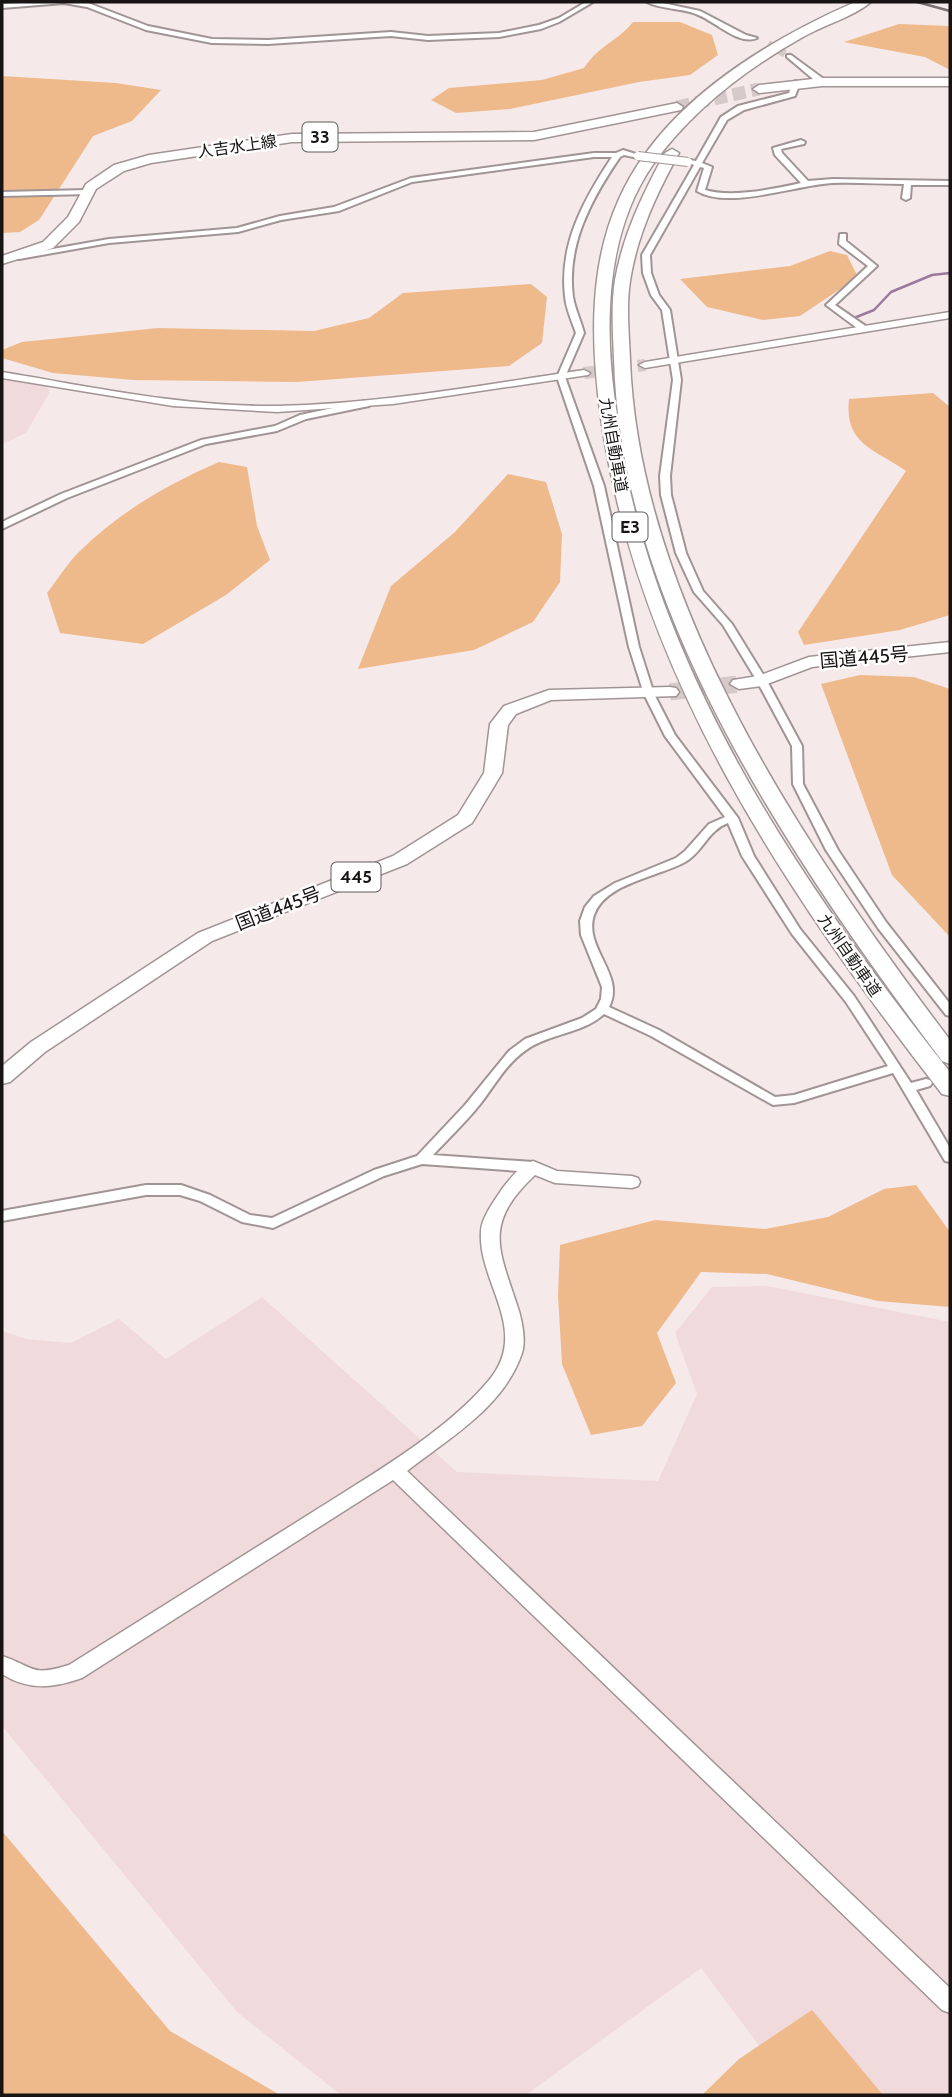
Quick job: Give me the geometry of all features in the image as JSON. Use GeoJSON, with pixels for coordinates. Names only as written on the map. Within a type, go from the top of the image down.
{"type":"FeatureCollection","features":[{"type":"Feature","properties":{"kind":"highway","name":"九州自動車道"},"geometry":{"type":"LineString","coordinates":[[865,2],[801,32],[718,89],[657,150],[628,195],[615,231],[602,298],[601,349],[613,449],[628,521],[669,638],[732,771],[788,864],[864,977],[950,1088]]}},
{"type":"Feature","properties":{"kind":"highway","name":"九州自動車道"},"geometry":{"type":"LineString","coordinates":[[882,2],[813,36],[732,90],[673,151],[647,198],[634,232],[626,267],[620,300],[623,386],[631,450],[649,519],[680,608],[730,720],[797,840],[886,973],[950,1056]]}},
{"type":"Feature","properties":{"kind":"main road"},"geometry":{"type":"LineString","coordinates":[[759,89],[822,82],[950,82]]}},
{"type":"Feature","properties":{"kind":"main road","name":"人吉水上線"},"geometry":{"type":"LineString","coordinates":[[8,259],[48,245],[74,219],[88,192],[129,165],[241,144],[292,138],[534,136],[677,107]]}},
{"type":"Feature","properties":{"kind":"main road","name":"国道445号"},"geometry":{"type":"LineString","coordinates":[[739,684],[762,681],[809,662],[950,648]]}},
{"type":"Feature","properties":{"kind":"main road","name":"国道445号"},"geometry":{"type":"LineString","coordinates":[[2,1077],[38,1047],[205,937],[400,860],[465,820],[493,774],[499,724],[510,710],[549,695],[670,692]]}},
{"type":"Feature","properties":{"kind":"street"},"geometry":{"type":"LineString","coordinates":[[2,6],[65,2],[88,5],[146,28],[212,41],[240,43],[391,34],[407,38],[437,39],[524,30],[559,20],[590,2]]}},
{"type":"Feature","properties":{"kind":"street"},"geometry":{"type":"LineString","coordinates":[[650,2],[687,8],[744,37],[758,40],[740,26],[689,2]]}},
{"type":"Feature","properties":{"kind":"street"},"geometry":{"type":"LineString","coordinates":[[789,56],[822,82]]}},
{"type":"Feature","properties":{"kind":"street"},"geometry":{"type":"LineString","coordinates":[[796,83],[792,94],[741,108],[724,119],[646,255],[647,273],[655,295],[666,310],[677,380],[665,475],[666,495],[681,553],[699,592],[727,624],[797,746],[798,784],[832,850],[882,925],[950,1012]]}},
{"type":"Feature","properties":{"kind":"street"},"geometry":{"type":"LineString","coordinates":[[801,142],[777,148],[778,153],[806,184]]}},
{"type":"Feature","properties":{"kind":"street"},"geometry":{"type":"LineString","coordinates":[[8,259],[108,241],[238,230],[280,218],[336,209],[411,180],[544,160],[617,155],[623,152],[708,166],[701,191],[708,195],[776,191],[806,184],[950,183]]}},
{"type":"Feature","properties":{"kind":"street"},"geometry":{"type":"LineString","coordinates":[[617,155],[598,182],[574,233],[569,296],[580,333],[561,377],[599,486],[634,648],[649,694],[670,736],[732,818],[748,856],[796,930],[850,999],[909,1088],[950,1158]]}},
{"type":"Feature","properties":{"kind":"street"},"geometry":{"type":"LineString","coordinates":[[906,198],[908,182]]}},
{"type":"Feature","properties":{"kind":"street"},"geometry":{"type":"LineString","coordinates":[[2,194],[88,192]]}},
{"type":"Feature","properties":{"kind":"street"},"geometry":{"type":"LineString","coordinates":[[844,236],[842,242],[873,266],[830,305],[864,330]]}},
{"type":"Feature","properties":{"kind":"street"},"geometry":{"type":"LineString","coordinates":[[645,365],[950,315]]}},
{"type":"Feature","properties":{"kind":"street"},"geometry":{"type":"LineString","coordinates":[[2,375],[138,398],[275,409],[366,404],[453,394],[584,373]]}},
{"type":"Feature","properties":{"kind":"street"},"geometry":{"type":"LineString","coordinates":[[2,526],[64,496],[204,442],[277,428],[303,416],[366,404]]}},
{"type":"Feature","properties":{"kind":"street"},"geometry":{"type":"LineString","coordinates":[[422,1159],[475,1102],[506,1059],[541,1035],[590,1018],[603,1009],[609,984],[590,948],[586,931],[591,907],[602,895],[684,858],[714,825],[732,818]]}},
{"type":"Feature","properties":{"kind":"street"},"geometry":{"type":"LineString","coordinates":[[603,1009],[655,1034],[773,1101],[794,1099],[896,1068]]}},
{"type":"Feature","properties":{"kind":"street"},"geometry":{"type":"LineString","coordinates":[[909,1088],[926,1083]]}},
{"type":"Feature","properties":{"kind":"street"},"geometry":{"type":"LineString","coordinates":[[2,1216],[146,1190],[181,1190],[205,1198],[247,1219],[273,1223],[379,1173],[422,1159],[533,1167],[555,1177],[632,1182]]}},
{"type":"Feature","properties":{"kind":"street"},"geometry":{"type":"LineString","coordinates":[[2,1664],[20,1676],[43,1682],[75,1672],[394,1469],[479,1405],[499,1379],[514,1351],[513,1320],[494,1260],[489,1230],[514,1184],[533,1167]]}},
{"type":"Feature","properties":{"kind":"street"},"geometry":{"type":"LineString","coordinates":[[394,1469],[950,2003]]}},
{"type":"Feature","properties":{"kind":"shaded area"},"geometry":{"type":"Polygon","coordinates":[[[633,22],[680,22],[712,35],[718,55],[690,75],[639,82],[510,109],[456,113],[431,100],[449,88],[542,80],[584,68],[633,22]]]}},
{"type":"Feature","properties":{"kind":"shaded area"},"geometry":{"type":"Polygon","coordinates":[[[899,24],[950,26],[950,70],[925,57],[844,42],[899,24]]]}},
{"type":"Feature","properties":{"kind":"shaded area"},"geometry":{"type":"Polygon","coordinates":[[[2,76],[116,83],[161,90],[132,121],[93,136],[39,220],[20,232],[2,233],[2,76]]]}},
{"type":"Feature","properties":{"kind":"shaded area"},"geometry":{"type":"Polygon","coordinates":[[[830,251],[847,255],[858,277],[800,316],[763,320],[707,307],[680,279],[790,266],[830,251]]]}},
{"type":"Feature","properties":{"kind":"shaded area"},"geometry":{"type":"Polygon","coordinates":[[[531,284],[547,297],[542,343],[509,366],[297,382],[133,380],[53,373],[2,358],[2,350],[22,342],[158,328],[314,331],[369,318],[403,293],[531,284]]]}},
{"type":"Feature","properties":{"kind":"shaded area"},"geometry":{"type":"Polygon","coordinates":[[[2,379],[48,387],[49,393],[26,433],[2,444],[2,379]]]}},
{"type":"Feature","properties":{"kind":"shaded area"},"geometry":{"type":"Polygon","coordinates":[[[933,393],[950,407],[950,615],[900,630],[804,645],[798,632],[906,471],[873,451],[857,436],[851,427],[849,399],[933,393]]]}},
{"type":"Feature","properties":{"kind":"shaded area"},"geometry":{"type":"Polygon","coordinates":[[[219,462],[247,467],[257,526],[270,560],[226,595],[143,644],[60,633],[47,593],[76,555],[112,523],[146,500],[219,462]]]}},
{"type":"Feature","properties":{"kind":"shaded area"},"geometry":{"type":"Polygon","coordinates":[[[508,474],[546,482],[562,534],[560,582],[533,622],[474,650],[358,669],[391,586],[455,532],[508,474]]]}},
{"type":"Feature","properties":{"kind":"shaded area"},"geometry":{"type":"Polygon","coordinates":[[[860,675],[914,677],[950,689],[950,937],[892,875],[821,684],[860,675]]]}},
{"type":"Feature","properties":{"kind":"shaded area"},"geometry":{"type":"Polygon","coordinates":[[[916,1185],[950,1232],[950,1307],[878,1301],[767,1274],[701,1272],[657,1333],[676,1383],[642,1426],[591,1435],[562,1364],[558,1295],[560,1245],[655,1220],[765,1229],[828,1217],[884,1189],[916,1185]]]}},
{"type":"Feature","properties":{"kind":"shaded area"},"geometry":{"type":"Polygon","coordinates":[[[767,1286],[950,1322],[950,2095],[796,2095],[701,1968],[526,2095],[341,2095],[237,2012],[2,1726],[2,1331],[26,1339],[71,1343],[119,1319],[166,1359],[262,1297],[457,1472],[658,1481],[697,1394],[675,1333],[712,1287],[767,1286]]]}},
{"type":"Feature","properties":{"kind":"shaded area"},"geometry":{"type":"Polygon","coordinates":[[[2,1831],[170,2031],[280,2095],[2,2095],[2,1831]]]}},
{"type":"Feature","properties":{"kind":"shaded area"},"geometry":{"type":"Polygon","coordinates":[[[812,2010],[883,2095],[702,2095],[739,2059],[812,2010]]]}},
{"type":"Feature","properties":{"kind":"waterway"},"geometry":{"type":"LineString","coordinates":[[854,318],[874,310],[891,292],[932,275],[950,273]]}},
{"type":"Feature","properties":{"kind":"tunnel"},"geometry":{"type":"LineString","coordinates":[[768,44],[789,56]]}},
{"type":"Feature","properties":{"kind":"tunnel"},"geometry":{"type":"LineString","coordinates":[[677,107],[759,89]]}},
{"type":"Feature","properties":{"kind":"tunnel"},"geometry":{"type":"LineString","coordinates":[[584,373],[645,365]]}},
{"type":"Feature","properties":{"kind":"tunnel"},"geometry":{"type":"LineString","coordinates":[[670,692],[739,684]]}},
{"type":"Feature","properties":{"kind":"railway"},"geometry":{"type":"LineString","coordinates":[[917,2],[950,11]]}}]}
